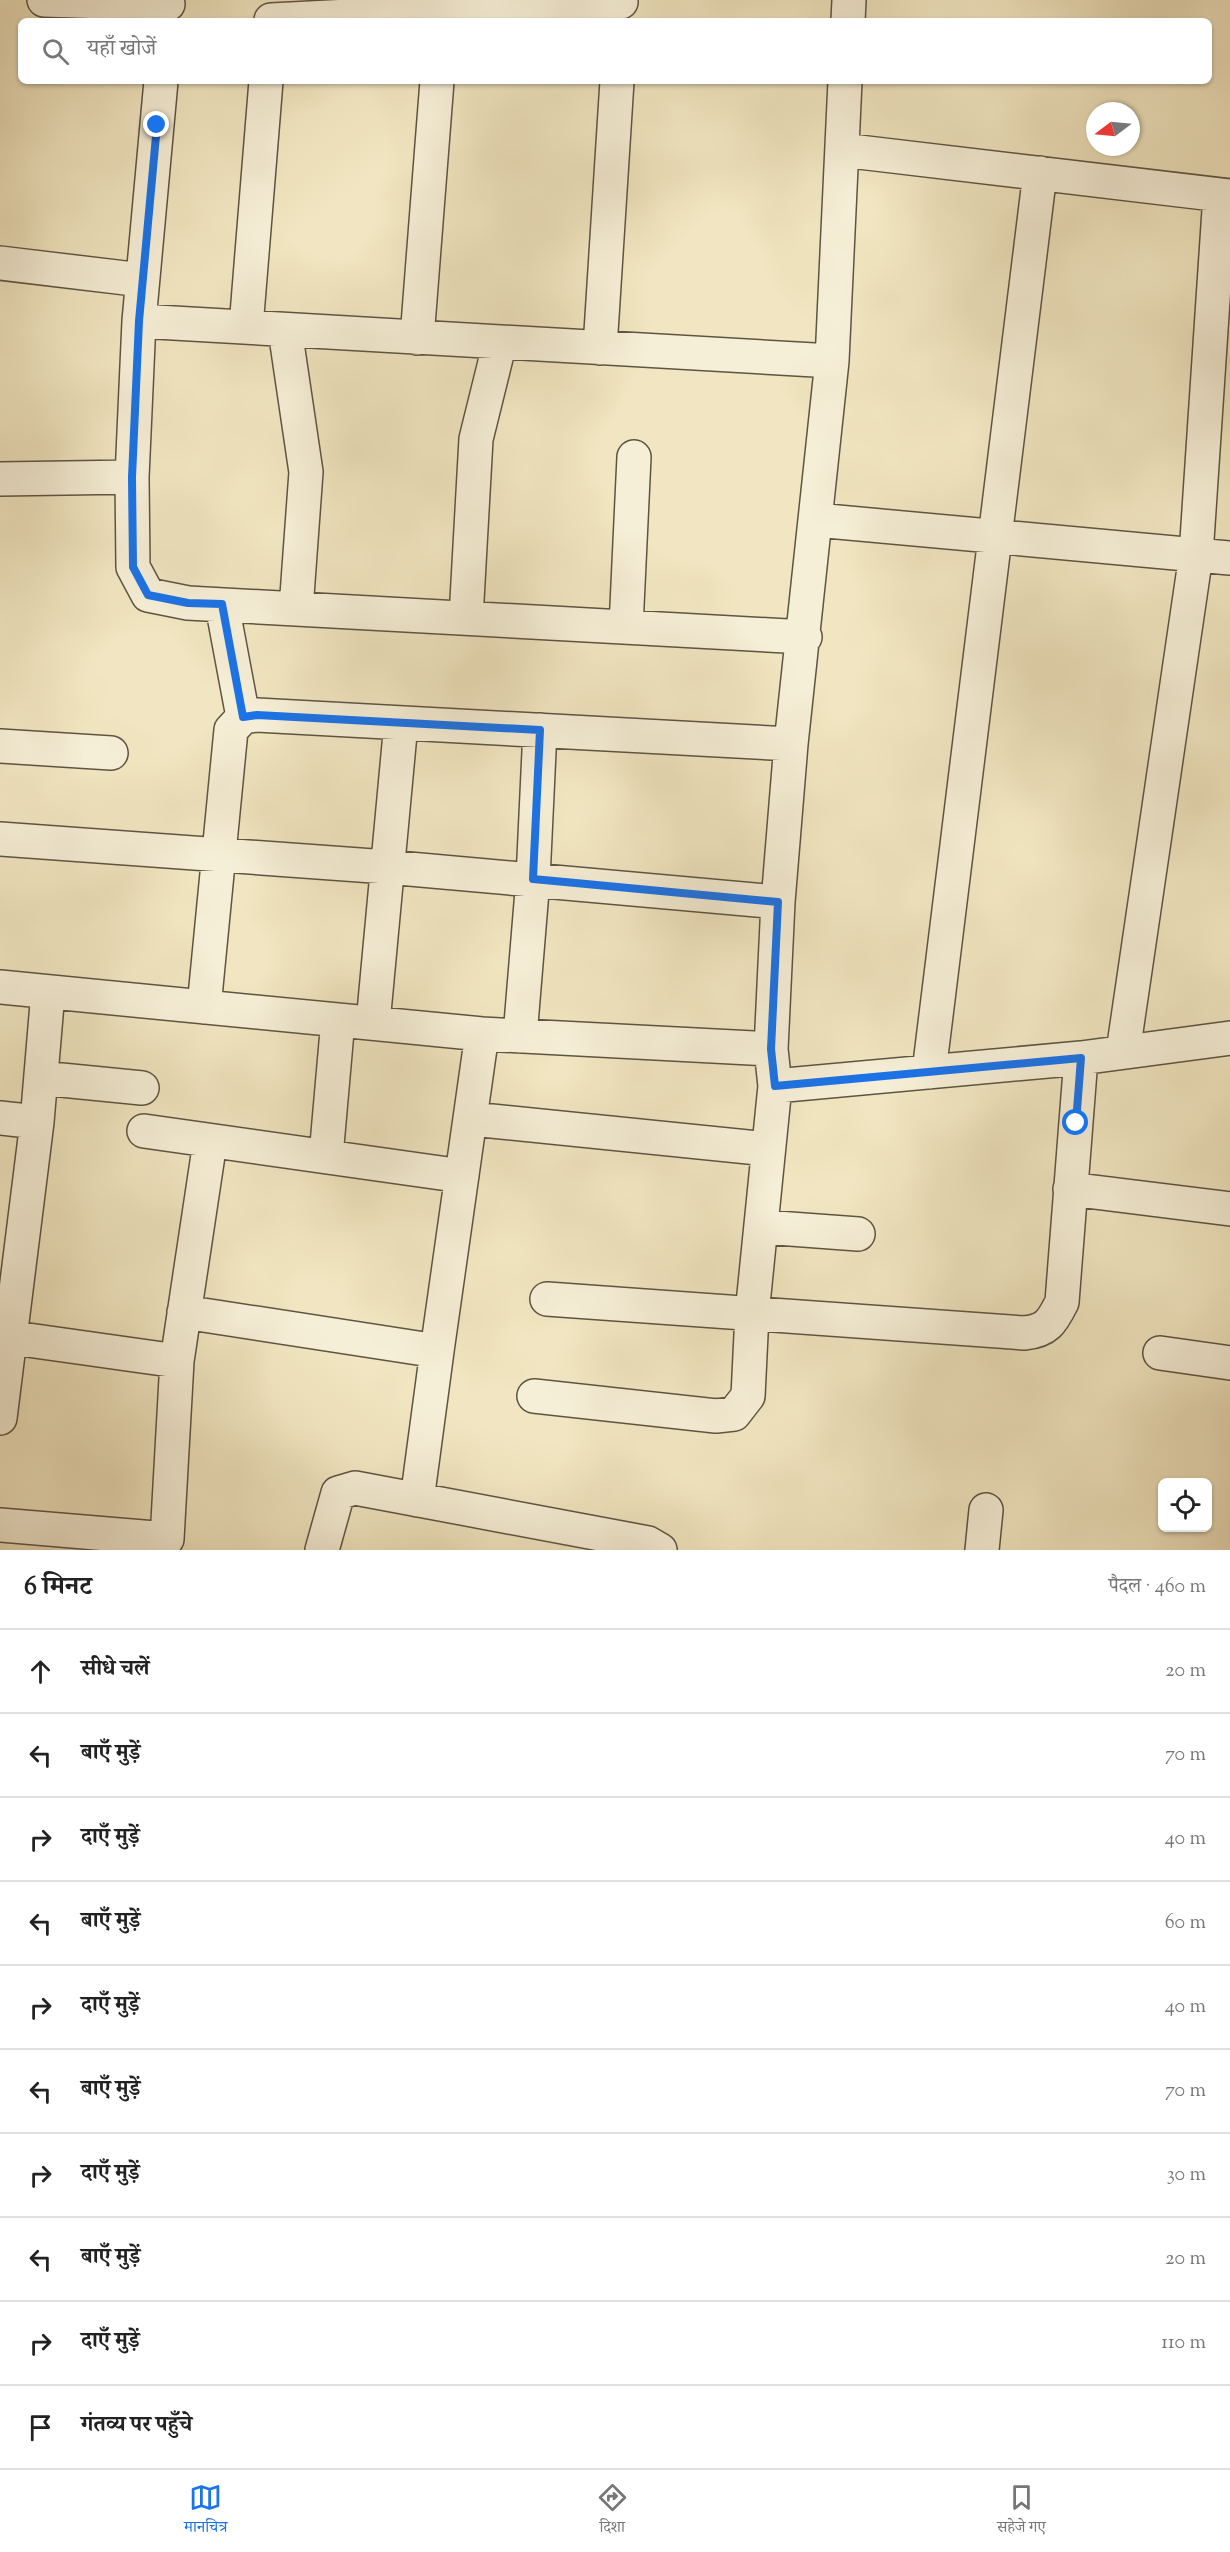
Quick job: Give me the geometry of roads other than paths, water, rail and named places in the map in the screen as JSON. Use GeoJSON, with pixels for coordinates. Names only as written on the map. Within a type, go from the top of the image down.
{"type":"FeatureCollection","features":[{"type":"Feature","properties":{"kind":"street"},"geometry":{"type":"LineString","coordinates":[[44,0],[167,8]]}},
{"type":"Feature","properties":{"kind":"street"},"geometry":{"type":"LineString","coordinates":[[848,18],[849,0]]}},
{"type":"Feature","properties":{"kind":"street"},"geometry":{"type":"LineString","coordinates":[[271,14],[441,16],[621,8]]}},
{"type":"Feature","properties":{"kind":"street"},"geometry":{"type":"LineString","coordinates":[[161,84],[139,321],[132,477],[133,567],[148,595],[188,603],[805,637]]}},
{"type":"Feature","properties":{"kind":"street"},"geometry":{"type":"LineString","coordinates":[[246,327],[266,84]]}},
{"type":"Feature","properties":{"kind":"street"},"geometry":{"type":"LineString","coordinates":[[417,338],[436,84]]}},
{"type":"Feature","properties":{"kind":"street"},"geometry":{"type":"LineString","coordinates":[[600,348],[616,84]]}},
{"type":"Feature","properties":{"kind":"street"},"geometry":{"type":"LineString","coordinates":[[534,1396],[716,1416],[734,1414],[748,1396],[752,1314],[763,1227],[775,1086],[771,1049],[778,902],[791,744],[805,637],[832,361],[845,84]]}},
{"type":"Feature","properties":{"kind":"street"},"geometry":{"type":"LineString","coordinates":[[842,150],[1225,195],[1196,555],[1123,1052]]}},
{"type":"Feature","properties":{"kind":"street"},"geometry":{"type":"LineString","coordinates":[[929,1072],[1040,173]]}},
{"type":"Feature","properties":{"kind":"street"},"geometry":{"type":"LineString","coordinates":[[0,263],[142,280]]}},
{"type":"Feature","properties":{"kind":"street"},"geometry":{"type":"LineString","coordinates":[[139,321],[832,361]]}},
{"type":"Feature","properties":{"kind":"street"},"geometry":{"type":"LineString","coordinates":[[285,330],[306,472],[296,609]]}},
{"type":"Feature","properties":{"kind":"street"},"geometry":{"type":"LineString","coordinates":[[466,618],[476,439],[500,342]]}},
{"type":"Feature","properties":{"kind":"street"},"geometry":{"type":"LineString","coordinates":[[626,627],[634,457]]}},
{"type":"Feature","properties":{"kind":"street"},"geometry":{"type":"LineString","coordinates":[[0,478],[132,477]]}},
{"type":"Feature","properties":{"kind":"street"},"geometry":{"type":"LineString","coordinates":[[816,520],[1230,558]]}},
{"type":"Feature","properties":{"kind":"street"},"geometry":{"type":"LineString","coordinates":[[222,604],[243,717]]}},
{"type":"Feature","properties":{"kind":"street"},"geometry":{"type":"LineString","coordinates":[[204,1007],[231,730],[243,717],[257,715],[791,744]]}},
{"type":"Feature","properties":{"kind":"street"},"geometry":{"type":"LineString","coordinates":[[373,1023],[402,723]]}},
{"type":"Feature","properties":{"kind":"street"},"geometry":{"type":"LineString","coordinates":[[520,1036],[533,879],[540,730]]}},
{"type":"Feature","properties":{"kind":"street"},"geometry":{"type":"LineString","coordinates":[[0,746],[111,753]]}},
{"type":"Feature","properties":{"kind":"street"},"geometry":{"type":"LineString","coordinates":[[0,839],[387,867],[778,902]]}},
{"type":"Feature","properties":{"kind":"street"},"geometry":{"type":"LineString","coordinates":[[0,987],[483,1034],[771,1049]]}},
{"type":"Feature","properties":{"kind":"street"},"geometry":{"type":"LineString","coordinates":[[0,1418],[5,1337],[37,1122],[48,992]]}},
{"type":"Feature","properties":{"kind":"street"},"geometry":{"type":"LineString","coordinates":[[326,1156],[338,1020]]}},
{"type":"Feature","properties":{"kind":"street"},"geometry":{"type":"LineString","coordinates":[[417,1500],[483,1034]]}},
{"type":"Feature","properties":{"kind":"street"},"geometry":{"type":"LineString","coordinates":[[775,1086],[1081,1058],[1230,1038]]}},
{"type":"Feature","properties":{"kind":"street"},"geometry":{"type":"LineString","coordinates":[[547,1299],[1024,1333],[1039,1332],[1053,1320],[1062,1302],[1081,1058]]}},
{"type":"Feature","properties":{"kind":"street"},"geometry":{"type":"LineString","coordinates":[[40,1078],[142,1088]]}},
{"type":"Feature","properties":{"kind":"street"},"geometry":{"type":"LineString","coordinates":[[0,1118],[37,1122]]}},
{"type":"Feature","properties":{"kind":"street"},"geometry":{"type":"LineString","coordinates":[[472,1119],[768,1149]]}},
{"type":"Feature","properties":{"kind":"street"},"geometry":{"type":"LineString","coordinates":[[144,1131],[210,1143],[326,1156],[462,1176]]}},
{"type":"Feature","properties":{"kind":"street"},"geometry":{"type":"LineString","coordinates":[[0,1525],[167,1544],[177,1361],[210,1143]]}},
{"type":"Feature","properties":{"kind":"street"},"geometry":{"type":"LineString","coordinates":[[1070,1189],[1230,1209]]}},
{"type":"Feature","properties":{"kind":"street"},"geometry":{"type":"LineString","coordinates":[[763,1227],[858,1234]]}},
{"type":"Feature","properties":{"kind":"street"},"geometry":{"type":"LineString","coordinates":[[184,1312],[437,1351]]}},
{"type":"Feature","properties":{"kind":"street"},"geometry":{"type":"LineString","coordinates":[[5,1337],[177,1361]]}},
{"type":"Feature","properties":{"kind":"street"},"geometry":{"type":"LineString","coordinates":[[1160,1353],[1230,1363]]}},
{"type":"Feature","properties":{"kind":"street"},"geometry":{"type":"LineString","coordinates":[[322,1550],[338,1493],[355,1488],[648,1543],[660,1550]]}},
{"type":"Feature","properties":{"kind":"street"},"geometry":{"type":"LineString","coordinates":[[982,1550],[986,1510]]}}]}
